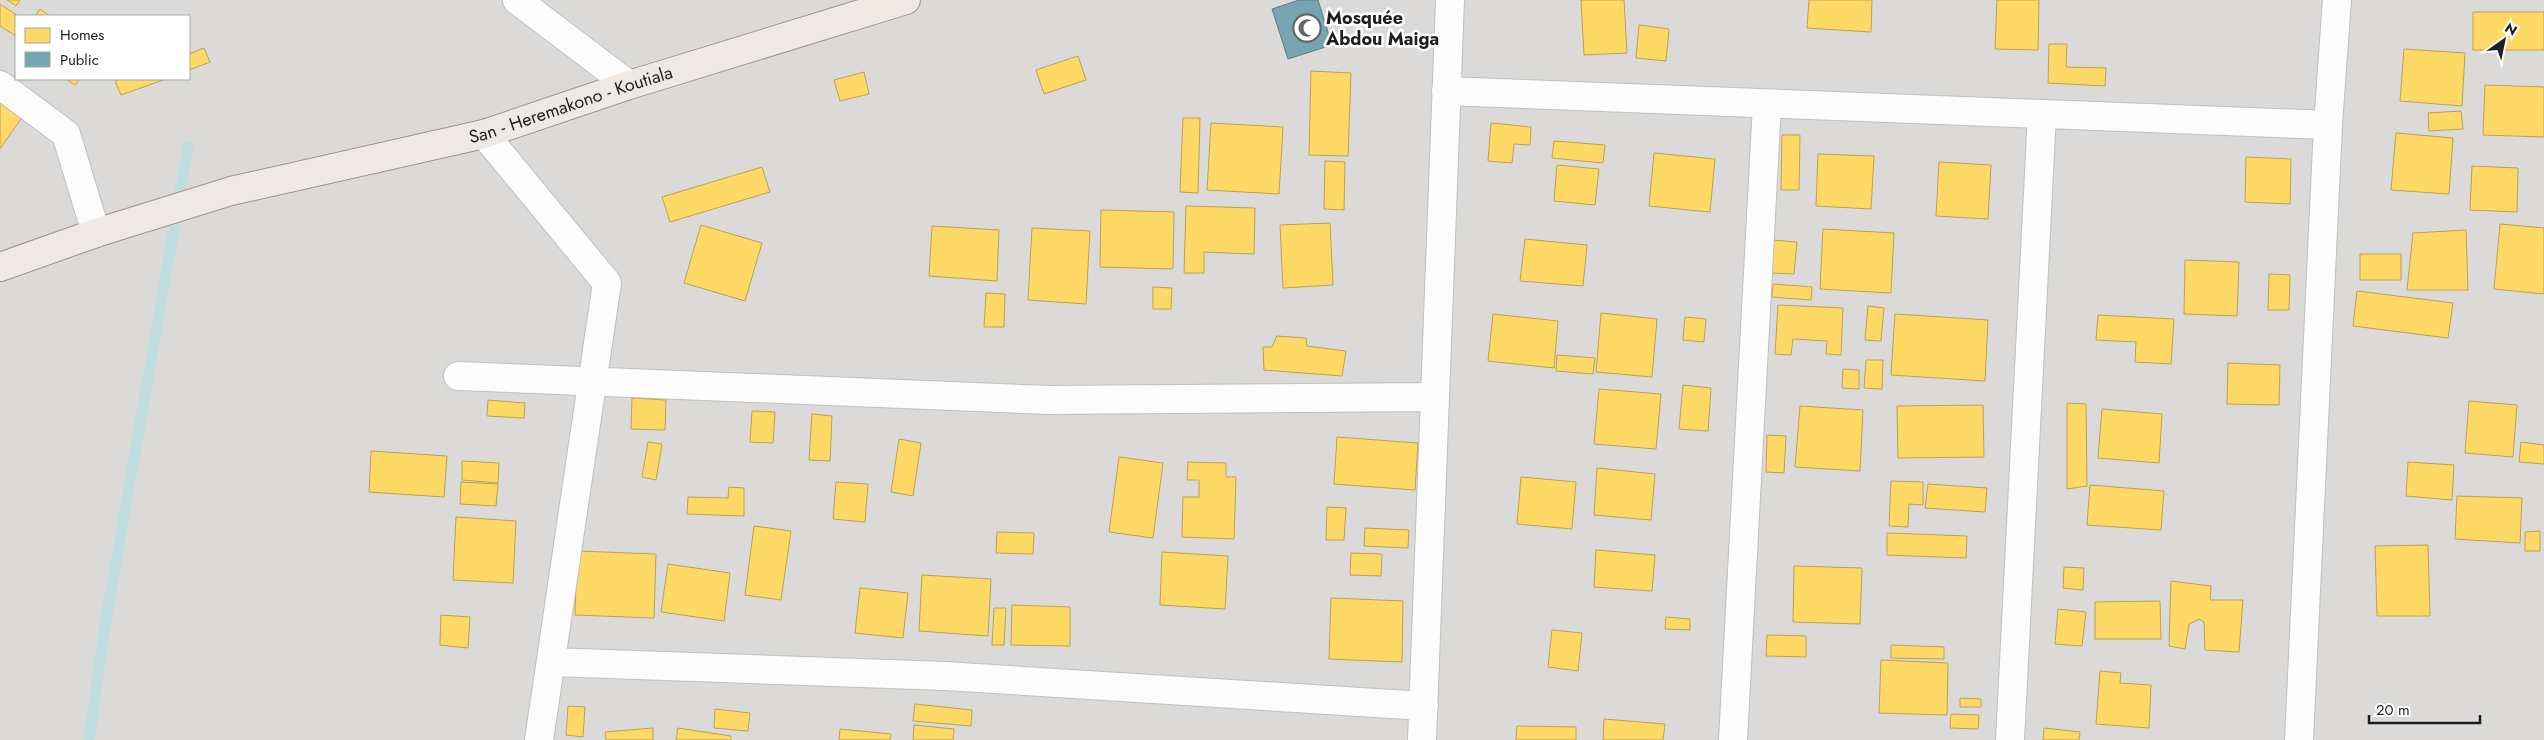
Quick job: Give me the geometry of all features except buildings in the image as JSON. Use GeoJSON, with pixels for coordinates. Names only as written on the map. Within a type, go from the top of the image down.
{"type":"FeatureCollection","features":[{"type":"Feature","properties":{"kind":"main road","name":"San - Heremakono - Koutiala"},"geometry":{"type":"LineString","coordinates":[[96,233],[231,191],[484,134],[629,85],[906,0]]}},
{"type":"Feature","properties":{"kind":"main road"},"geometry":{"type":"LineString","coordinates":[[0,267],[96,233]]}},
{"type":"Feature","properties":{"kind":"street"},"geometry":{"type":"LineString","coordinates":[[517,0],[629,85]]}},
{"type":"Feature","properties":{"kind":"street"},"geometry":{"type":"LineString","coordinates":[[1422,740],[1450,0]]}},
{"type":"Feature","properties":{"kind":"street"},"geometry":{"type":"LineString","coordinates":[[2299,740],[2328,125],[2337,0]]}},
{"type":"Feature","properties":{"kind":"street"},"geometry":{"type":"LineString","coordinates":[[0,85],[66,134],[96,233]]}},
{"type":"Feature","properties":{"kind":"street"},"geometry":{"type":"LineString","coordinates":[[1446,91],[2328,125]]}},
{"type":"Feature","properties":{"kind":"street"},"geometry":{"type":"LineString","coordinates":[[1733,740],[1767,104]]}},
{"type":"Feature","properties":{"kind":"street"},"geometry":{"type":"LineString","coordinates":[[2010,740],[2042,114]]}},
{"type":"Feature","properties":{"kind":"street"},"geometry":{"type":"LineString","coordinates":[[484,134],[607,283],[539,740]]}},
{"type":"Feature","properties":{"kind":"street"},"geometry":{"type":"LineString","coordinates":[[458,376],[1049,400],[1435,397]]}},
{"type":"Feature","properties":{"kind":"street"},"geometry":{"type":"LineString","coordinates":[[551,662],[945,676],[1424,706]]}},
{"type":"Feature","properties":{"kind":"shaded area"},"geometry":{"type":"Polygon","coordinates":[[[0,0],[2544,0],[2544,740],[0,740],[0,0]]]}},
{"type":"Feature","properties":{"kind":"waterway"},"geometry":{"type":"LineString","coordinates":[[89,740],[104,632],[188,147]]}},
{"type":"Feature","properties":{"kind":"place","name":"Mosquée Abdou Maiga"},"geometry":{"type":"Point","coordinates":[1307,28]}}]}
